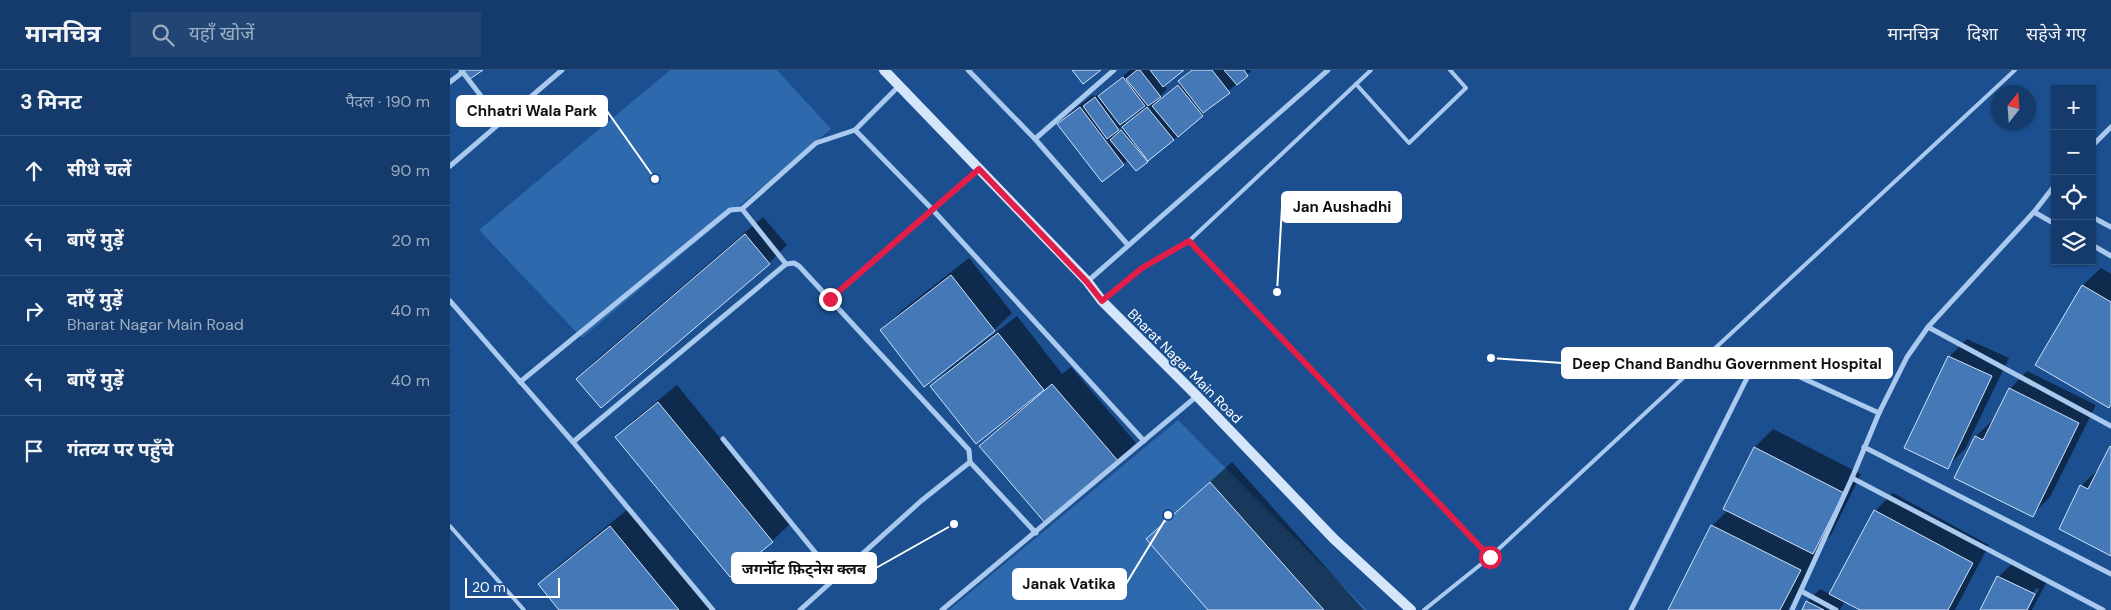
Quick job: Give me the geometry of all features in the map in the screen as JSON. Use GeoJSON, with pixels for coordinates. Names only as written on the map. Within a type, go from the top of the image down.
{"type":"FeatureCollection","features":[{"type":"Feature","properties":{"kind":"street"},"geometry":{"type":"LineString","coordinates":[[450,166],[562,70]]}},
{"type":"Feature","properties":{"kind":"street","name":"Bharat Nagar Main Road"},"geometry":{"type":"LineString","coordinates":[[884,70],[1087,282],[1102,301],[1197,396],[1334,539],[1411,610]]}},
{"type":"Feature","properties":{"kind":"street"},"geometry":{"type":"LineString","coordinates":[[968,70],[1034,139],[1128,245]]}},
{"type":"Feature","properties":{"kind":"street"},"geometry":{"type":"LineString","coordinates":[[1034,139],[1114,70]]}},
{"type":"Feature","properties":{"kind":"street"},"geometry":{"type":"LineString","coordinates":[[1087,282],[1328,70]]}},
{"type":"Feature","properties":{"kind":"street"},"geometry":{"type":"LineString","coordinates":[[450,82],[462,71],[501,122]]}},
{"type":"Feature","properties":{"kind":"street"},"geometry":{"type":"LineString","coordinates":[[520,382],[730,210],[742,209],[816,143],[854,130],[899,86]]}},
{"type":"Feature","properties":{"kind":"street"},"geometry":{"type":"LineString","coordinates":[[2096,142],[2111,127]]}},
{"type":"Feature","properties":{"kind":"street"},"geometry":{"type":"LineString","coordinates":[[854,130],[932,208],[1144,441]]}},
{"type":"Feature","properties":{"kind":"street"},"geometry":{"type":"LineString","coordinates":[[830,299],[932,208],[979,169]]}},
{"type":"Feature","properties":{"kind":"street"},"geometry":{"type":"LineString","coordinates":[[1792,610],[1852,478],[1879,413],[1907,357],[1928,327],[2034,212],[2051,189]]}},
{"type":"Feature","properties":{"kind":"street"},"geometry":{"type":"LineString","coordinates":[[2047,193],[2051,195]]}},
{"type":"Feature","properties":{"kind":"street"},"geometry":{"type":"LineString","coordinates":[[742,209],[786,264]]}},
{"type":"Feature","properties":{"kind":"street"},"geometry":{"type":"LineString","coordinates":[[2034,212],[2051,222]]}},
{"type":"Feature","properties":{"kind":"street"},"geometry":{"type":"LineString","coordinates":[[2096,219],[2111,227]]}},
{"type":"Feature","properties":{"kind":"street"},"geometry":{"type":"LineString","coordinates":[[2096,247],[2111,256]]}},
{"type":"Feature","properties":{"kind":"street"},"geometry":{"type":"LineString","coordinates":[[572,442],[786,264],[794,263],[830,299],[969,450],[970,462],[1036,533]]}},
{"type":"Feature","properties":{"kind":"street"},"geometry":{"type":"LineString","coordinates":[[450,301],[572,442],[713,610]]}},
{"type":"Feature","properties":{"kind":"street"},"geometry":{"type":"LineString","coordinates":[[1928,327],[2111,426]]}},
{"type":"Feature","properties":{"kind":"street"},"geometry":{"type":"LineString","coordinates":[[1631,610],[1752,368],[1758,362],[1766,361],[1879,413]]}},
{"type":"Feature","properties":{"kind":"street"},"geometry":{"type":"LineString","coordinates":[[942,610],[1197,396]]}},
{"type":"Feature","properties":{"kind":"street"},"geometry":{"type":"LineString","coordinates":[[723,439],[836,578]]}},
{"type":"Feature","properties":{"kind":"street"},"geometry":{"type":"LineString","coordinates":[[1864,447],[2111,574]]}},
{"type":"Feature","properties":{"kind":"street"},"geometry":{"type":"LineString","coordinates":[[800,610],[921,501],[970,462]]}},
{"type":"Feature","properties":{"kind":"street"},"geometry":{"type":"LineString","coordinates":[[1852,478],[2103,610]]}},
{"type":"Feature","properties":{"kind":"street"},"geometry":{"type":"LineString","coordinates":[[1801,591],[1836,610]]}},
{"type":"Feature","properties":{"kind":"lane"},"geometry":{"type":"LineString","coordinates":[[1102,301],[1142,268],[1189,241],[1371,70]]}},
{"type":"Feature","properties":{"kind":"lane"},"geometry":{"type":"LineString","coordinates":[[1356,84],[1409,143],[1466,88],[1450,70]]}},
{"type":"Feature","properties":{"kind":"lane"},"geometry":{"type":"LineString","coordinates":[[1424,610],[1490,557],[2015,70]]}},
{"type":"Feature","properties":{"kind":"lane"},"geometry":{"type":"LineString","coordinates":[[1189,241],[1490,557]]}},
{"type":"Feature","properties":{"kind":"lane"},"geometry":{"type":"LineString","coordinates":[[450,526],[524,610]]}},
{"type":"Feature","properties":{"kind":"shaded area"},"geometry":{"type":"Polygon","coordinates":[[[670,70],[777,70],[831,129],[582,338],[479,230],[670,70]]]}},
{"type":"Feature","properties":{"kind":"shaded area"},"geometry":{"type":"Polygon","coordinates":[[[1178,420],[1367,610],[949,610],[1178,420]]]}},
{"type":"Feature","properties":{"kind":"building"},"geometry":{"type":"Polygon","coordinates":[[[463,70],[483,70],[470,79],[463,70]]]}},
{"type":"Feature","properties":{"kind":"building"},"geometry":{"type":"Polygon","coordinates":[[[1072,70],[1101,70],[1083,84],[1072,70]]]}},
{"type":"Feature","properties":{"kind":"building"},"geometry":{"type":"Polygon","coordinates":[[[1137,70],[1140,70],[1161,97],[1148,106],[1126,79],[1137,70]]]}},
{"type":"Feature","properties":{"kind":"building"},"geometry":{"type":"Polygon","coordinates":[[[1150,70],[1184,70],[1163,87],[1150,70]]]}},
{"type":"Feature","properties":{"kind":"building"},"geometry":{"type":"Polygon","coordinates":[[[1192,70],[1212,70],[1230,93],[1203,113],[1178,81],[1192,70]]]}},
{"type":"Feature","properties":{"kind":"building"},"geometry":{"type":"Polygon","coordinates":[[[1224,70],[1244,70],[1248,76],[1237,85],[1224,70]]]}},
{"type":"Feature","properties":{"kind":"building"},"geometry":{"type":"Polygon","coordinates":[[[1123,77],[1145,106],[1120,125],[1098,96],[1123,77]]]}},
{"type":"Feature","properties":{"kind":"building"},"geometry":{"type":"Polygon","coordinates":[[[1178,85],[1203,116],[1178,137],[1152,106],[1178,85]]]}},
{"type":"Feature","properties":{"kind":"building"},"geometry":{"type":"Polygon","coordinates":[[[1095,97],[1119,130],[1107,139],[1083,106],[1095,97]]]}},
{"type":"Feature","properties":{"kind":"building"},"geometry":{"type":"Polygon","coordinates":[[[1080,107],[1124,165],[1102,182],[1057,124],[1080,107]]]}},
{"type":"Feature","properties":{"kind":"building"},"geometry":{"type":"Polygon","coordinates":[[[1147,107],[1174,140],[1148,161],[1122,127],[1147,107]]]}},
{"type":"Feature","properties":{"kind":"building"},"geometry":{"type":"Polygon","coordinates":[[[1121,130],[1148,162],[1136,171],[1110,140],[1121,130]]]}},
{"type":"Feature","properties":{"kind":"building"},"geometry":{"type":"Polygon","coordinates":[[[745,234],[770,264],[601,408],[576,379],[745,234]]]}},
{"type":"Feature","properties":{"kind":"building"},"geometry":{"type":"Polygon","coordinates":[[[951,275],[995,331],[924,387],[880,330],[951,275]]]}},
{"type":"Feature","properties":{"kind":"building"},"geometry":{"type":"Polygon","coordinates":[[[2082,285],[2111,302],[2111,404],[2109,408],[2035,365],[2082,285]]]}},
{"type":"Feature","properties":{"kind":"building"},"geometry":{"type":"Polygon","coordinates":[[[998,333],[1044,390],[976,444],[930,386],[998,333]]]}},
{"type":"Feature","properties":{"kind":"building"},"geometry":{"type":"Polygon","coordinates":[[[1948,356],[1992,376],[1948,469],[1904,448],[1948,356]]]}},
{"type":"Feature","properties":{"kind":"building"},"geometry":{"type":"Polygon","coordinates":[[[1052,384],[1119,462],[1046,524],[979,446],[1052,384]]]}},
{"type":"Feature","properties":{"kind":"building"},"geometry":{"type":"Polygon","coordinates":[[[2009,388],[2079,423],[2033,517],[1954,478],[1975,436],[1983,440],[2009,388]]]}},
{"type":"Feature","properties":{"kind":"building"},"geometry":{"type":"Polygon","coordinates":[[[658,402],[773,542],[730,577],[615,437],[658,402]]]}},
{"type":"Feature","properties":{"kind":"building"},"geometry":{"type":"Polygon","coordinates":[[[2110,446],[2111,556],[2059,529],[2080,485],[2088,489],[2110,446]]]}},
{"type":"Feature","properties":{"kind":"building"},"geometry":{"type":"Polygon","coordinates":[[[1754,447],[1844,493],[1813,554],[1723,509],[1754,447]]]}},
{"type":"Feature","properties":{"kind":"building"},"geometry":{"type":"Polygon","coordinates":[[[1210,482],[1324,610],[1208,610],[1146,539],[1210,482]]]}},
{"type":"Feature","properties":{"kind":"building"},"geometry":{"type":"Polygon","coordinates":[[[1874,510],[1973,563],[1948,610],[1860,610],[1829,594],[1874,510]]]}},
{"type":"Feature","properties":{"kind":"building"},"geometry":{"type":"Polygon","coordinates":[[[1711,525],[1801,570],[1780,610],[1668,610],[1711,525]]]}},
{"type":"Feature","properties":{"kind":"building"},"geometry":{"type":"Polygon","coordinates":[[[610,526],[679,610],[559,610],[538,584],[610,526]]]}},
{"type":"Feature","properties":{"kind":"building"},"geometry":{"type":"Polygon","coordinates":[[[1997,576],[2035,594],[2027,610],[1980,610],[1997,576]]]}},
{"type":"Feature","properties":{"kind":"building"},"geometry":{"type":"Polygon","coordinates":[[[1806,601],[1824,610],[1802,610],[1806,601]]]}},
{"type":"Feature","properties":{"kind":"place","name":"Chhatri Wala Park"},"geometry":{"type":"Point","coordinates":[655,179]}},
{"type":"Feature","properties":{"kind":"place","name":"Jan Aushadhi"},"geometry":{"type":"Point","coordinates":[1277,292]}},
{"type":"Feature","properties":{"kind":"place","name":"Deep Chand Bandhu Government Hospital"},"geometry":{"type":"Point","coordinates":[1491,358]}},
{"type":"Feature","properties":{"kind":"place","name":"Janak Vatika"},"geometry":{"type":"Point","coordinates":[1168,515]}},
{"type":"Feature","properties":{"kind":"place","name":"जगर्नॉट फ़िट्नेस क्लब"},"geometry":{"type":"Point","coordinates":[954,524]}},
{"type":"Feature","properties":{"kind":"route"},"geometry":{"type":"LineString","coordinates":[[830,299],[932,208],[979,169],[1087,282],[1102,301],[1142,268],[1189,241],[1490,557]]}}]}
